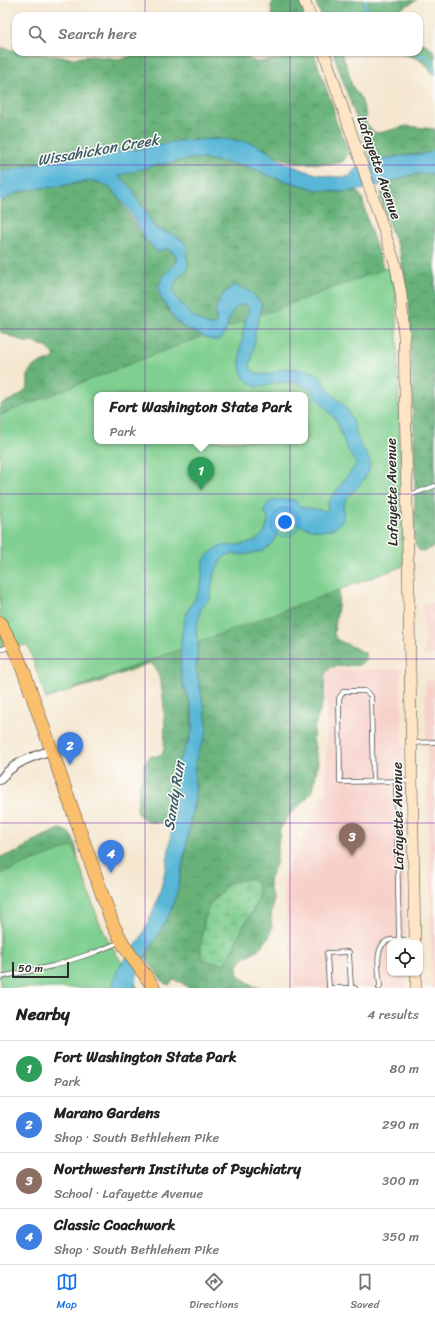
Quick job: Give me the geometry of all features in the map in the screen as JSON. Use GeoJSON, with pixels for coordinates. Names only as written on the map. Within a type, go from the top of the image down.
{"type":"FeatureCollection","features":[{"type":"Feature","properties":{"kind":"main road"},"geometry":{"type":"LineString","coordinates":[[304,0],[308,12]]}},
{"type":"Feature","properties":{"kind":"main road","name":"Lafayette Avenue"},"geometry":{"type":"LineString","coordinates":[[325,56],[395,263],[401,294],[404,337],[415,940]]}},
{"type":"Feature","properties":{"kind":"main road"},"geometry":{"type":"LineString","coordinates":[[0,623],[13,646],[24,672],[113,925],[154,988]]}},
{"type":"Feature","properties":{"kind":"main road"},"geometry":{"type":"LineString","coordinates":[[416,976],[416,988]]}},
{"type":"Feature","properties":{"kind":"street"},"geometry":{"type":"LineString","coordinates":[[0,780],[9,770],[20,762],[52,750]]}},
{"type":"Feature","properties":{"kind":"lane"},"geometry":{"type":"LineString","coordinates":[[407,496],[435,486]]}},
{"type":"Feature","properties":{"kind":"lane"},"geometry":{"type":"LineString","coordinates":[[0,650],[13,646]]}},
{"type":"Feature","properties":{"kind":"lane"},"geometry":{"type":"LineString","coordinates":[[373,782],[371,696],[365,691],[344,691],[339,698],[340,782],[373,782],[396,782],[412,781]]}},
{"type":"Feature","properties":{"kind":"lane"},"geometry":{"type":"LineString","coordinates":[[411,742],[435,742]]}},
{"type":"Feature","properties":{"kind":"lane"},"geometry":{"type":"LineString","coordinates":[[396,782],[399,940]]}},
{"type":"Feature","properties":{"kind":"lane"},"geometry":{"type":"LineString","coordinates":[[379,988],[380,948],[387,941]]}},
{"type":"Feature","properties":{"kind":"lane"},"geometry":{"type":"LineString","coordinates":[[0,977],[53,966],[124,944]]}},
{"type":"Feature","properties":{"kind":"lane"},"geometry":{"type":"LineString","coordinates":[[349,952],[353,988],[330,988],[327,953],[349,952]]}},
{"type":"Feature","properties":{"kind":"shaded area"},"geometry":{"type":"Polygon","coordinates":[[[423,603],[435,603],[435,655],[425,655],[423,603]]]}},
{"type":"Feature","properties":{"kind":"shaded area"},"geometry":{"type":"Polygon","coordinates":[[[401,669],[406,940],[387,940],[387,976],[406,976],[406,988],[295,988],[284,896],[284,876],[326,792],[326,670],[401,669]]]}},
{"type":"Feature","properties":{"kind":"shaded area"},"geometry":{"type":"Polygon","coordinates":[[[435,680],[435,988],[433,988],[425,681],[435,680]]]}},
{"type":"Feature","properties":{"kind":"green space"},"geometry":{"type":"Polygon","coordinates":[[[274,0],[300,0],[303,12],[272,12],[271,6],[274,0]]]}},
{"type":"Feature","properties":{"kind":"green space"},"geometry":{"type":"Polygon","coordinates":[[[315,0],[417,0],[393,12],[320,12],[315,0]]]}},
{"type":"Feature","properties":{"kind":"green space"},"geometry":{"type":"Polygon","coordinates":[[[423,44],[435,52],[435,76],[426,66],[416,58],[409,56],[423,56],[423,44]]]}},
{"type":"Feature","properties":{"kind":"green space"},"geometry":{"type":"Polygon","coordinates":[[[0,47],[12,50],[12,56],[55,56],[74,58],[91,56],[122,59],[131,56],[248,56],[249,59],[256,62],[283,59],[287,56],[315,56],[333,107],[335,118],[347,147],[348,155],[342,162],[332,164],[296,163],[275,156],[265,149],[217,139],[178,141],[140,149],[64,158],[0,172],[0,47]]]}},
{"type":"Feature","properties":{"kind":"green space"},"geometry":{"type":"Polygon","coordinates":[[[334,56],[343,56],[352,86],[361,99],[366,115],[366,123],[374,132],[379,133],[406,126],[435,129],[435,154],[416,154],[371,161],[334,56]]]}},
{"type":"Feature","properties":{"kind":"green space"},"geometry":{"type":"Polygon","coordinates":[[[197,158],[245,166],[269,176],[318,190],[344,192],[357,190],[362,198],[370,229],[387,278],[391,302],[394,332],[398,457],[397,498],[400,541],[397,554],[389,560],[371,569],[350,574],[345,577],[340,585],[334,634],[336,639],[365,653],[367,659],[359,665],[331,667],[325,674],[324,698],[315,726],[313,739],[318,762],[313,790],[290,814],[280,829],[276,864],[269,880],[273,898],[271,920],[272,927],[269,937],[259,949],[247,956],[238,965],[237,973],[240,977],[252,985],[260,988],[188,988],[181,982],[173,980],[169,985],[164,983],[145,958],[169,914],[177,891],[183,866],[194,800],[194,773],[196,758],[206,730],[207,723],[196,668],[198,643],[196,631],[201,609],[210,598],[214,574],[222,559],[227,555],[244,555],[263,551],[274,541],[281,521],[285,519],[304,527],[319,530],[326,530],[338,525],[343,518],[343,505],[363,481],[369,471],[370,462],[359,444],[349,413],[315,373],[306,370],[286,369],[264,375],[255,372],[251,368],[250,366],[255,333],[262,305],[251,292],[234,285],[228,290],[222,296],[218,304],[215,325],[204,323],[190,314],[179,302],[174,294],[173,288],[176,280],[187,269],[187,246],[182,240],[174,235],[157,229],[136,197],[133,189],[118,176],[151,166],[197,158]],[[251,879],[228,883],[210,904],[204,923],[202,939],[201,953],[202,958],[205,960],[224,964],[226,961],[242,928],[254,908],[259,894],[258,885],[251,879]]]}},
{"type":"Feature","properties":{"kind":"green space"},"geometry":{"type":"Polygon","coordinates":[[[414,174],[435,174],[435,546],[421,551],[417,548],[414,539],[415,475],[409,303],[400,253],[381,200],[382,190],[386,184],[414,174]]]}},
{"type":"Feature","properties":{"kind":"green space"},"geometry":{"type":"Polygon","coordinates":[[[91,181],[107,186],[116,193],[144,239],[155,250],[162,251],[166,248],[176,255],[174,265],[163,278],[163,302],[180,325],[207,339],[227,327],[234,309],[245,304],[249,309],[245,322],[295,382],[306,392],[94,392],[94,396],[0,416],[0,404],[15,398],[27,387],[30,370],[36,365],[50,360],[55,356],[48,348],[36,343],[25,342],[0,332],[0,202],[11,195],[27,189],[67,186],[91,181]]]}},
{"type":"Feature","properties":{"kind":"green space"},"geometry":{"type":"Polygon","coordinates":[[[390,267],[396,286],[403,566],[46,699],[28,645],[0,648],[0,415],[163,351],[390,267]]]}},
{"type":"Feature","properties":{"kind":"green space"},"geometry":{"type":"Polygon","coordinates":[[[308,394],[336,420],[181,646],[181,674],[191,708],[192,731],[175,773],[172,823],[150,822],[138,814],[137,808],[139,785],[143,776],[144,764],[150,756],[158,756],[164,750],[164,706],[160,682],[153,665],[150,663],[97,683],[64,690],[97,444],[308,444],[308,394]]]}},
{"type":"Feature","properties":{"kind":"green space"},"geometry":{"type":"Polygon","coordinates":[[[60,829],[69,834],[75,842],[78,862],[0,955],[0,857],[18,852],[33,841],[60,829]]]}},
{"type":"Feature","properties":{"kind":"green space"},"geometry":{"type":"Polygon","coordinates":[[[73,846],[99,922],[110,944],[138,988],[0,988],[0,874],[73,846]]]}},
{"type":"Feature","properties":{"kind":"green space"},"geometry":{"type":"Polygon","coordinates":[[[251,879],[258,885],[259,894],[254,908],[242,928],[226,961],[224,964],[205,960],[202,958],[201,953],[202,939],[204,923],[210,904],[228,883],[251,879]]]}},
{"type":"Feature","properties":{"kind":"water"},"geometry":{"type":"Polygon","coordinates":[[[217,139],[251,143],[286,163],[301,169],[316,174],[339,177],[350,176],[354,170],[371,161],[431,153],[435,154],[435,174],[414,174],[371,188],[344,192],[318,190],[269,176],[245,166],[197,158],[151,166],[119,176],[133,189],[136,197],[156,229],[174,235],[182,240],[187,246],[187,269],[176,280],[173,288],[174,294],[179,302],[190,314],[204,323],[215,325],[217,305],[228,289],[234,285],[251,292],[262,305],[255,333],[250,366],[251,368],[255,372],[264,375],[282,369],[289,369],[311,371],[318,375],[348,412],[353,422],[358,441],[368,457],[370,465],[367,475],[346,500],[343,517],[341,522],[336,527],[329,530],[314,530],[285,519],[281,522],[274,541],[263,551],[244,555],[227,555],[222,559],[214,574],[210,598],[201,609],[196,631],[198,643],[196,668],[207,723],[207,730],[196,758],[194,772],[195,798],[178,885],[169,915],[139,969],[135,988],[113,988],[119,968],[140,939],[152,915],[161,889],[165,871],[173,821],[175,772],[189,741],[193,726],[191,706],[181,675],[182,634],[187,612],[200,588],[205,560],[211,552],[220,547],[249,543],[259,538],[263,534],[267,524],[268,517],[264,513],[265,507],[272,500],[295,500],[301,507],[326,511],[330,499],[356,463],[347,449],[336,420],[309,388],[295,382],[273,383],[256,387],[245,379],[241,372],[240,351],[249,309],[245,304],[237,307],[232,313],[224,335],[219,340],[212,340],[200,335],[177,322],[161,298],[159,292],[161,281],[176,262],[176,257],[166,248],[159,252],[155,250],[144,237],[127,207],[108,187],[100,183],[87,181],[26,190],[14,194],[0,202],[0,172],[64,158],[140,149],[178,141],[217,139]]]}},
{"type":"Feature","properties":{"kind":"waterway"},"geometry":{"type":"LineString","coordinates":[[366,0],[366,8],[371,12]]}},
{"type":"Feature","properties":{"kind":"waterway"},"geometry":{"type":"LineString","coordinates":[[423,56],[427,57],[432,63],[435,73]]}},
{"type":"Feature","properties":{"kind":"waterway"},"geometry":{"type":"LineString","coordinates":[[431,156],[435,150]]}},
{"type":"Feature","properties":{"kind":"place","name":"Fort Washington State Park"},"geometry":{"type":"Point","coordinates":[201,490]}},
{"type":"Feature","properties":{"kind":"place","name":"Marano Gardens"},"geometry":{"type":"Point","coordinates":[70,765]}},
{"type":"Feature","properties":{"kind":"place","name":"Northwestern Institute of Psychiatry"},"geometry":{"type":"Point","coordinates":[352,856]}},
{"type":"Feature","properties":{"kind":"place","name":"Classic Coachwork"},"geometry":{"type":"Point","coordinates":[111,873]}},
{"type":"Feature","properties":{"kind":"water label","name":"Wissahickon Creek"},"geometry":{"type":"Point","coordinates":[98,150]}},
{"type":"Feature","properties":{"kind":"water label","name":"Sandy Run"},"geometry":{"type":"Point","coordinates":[174,796]}}]}
